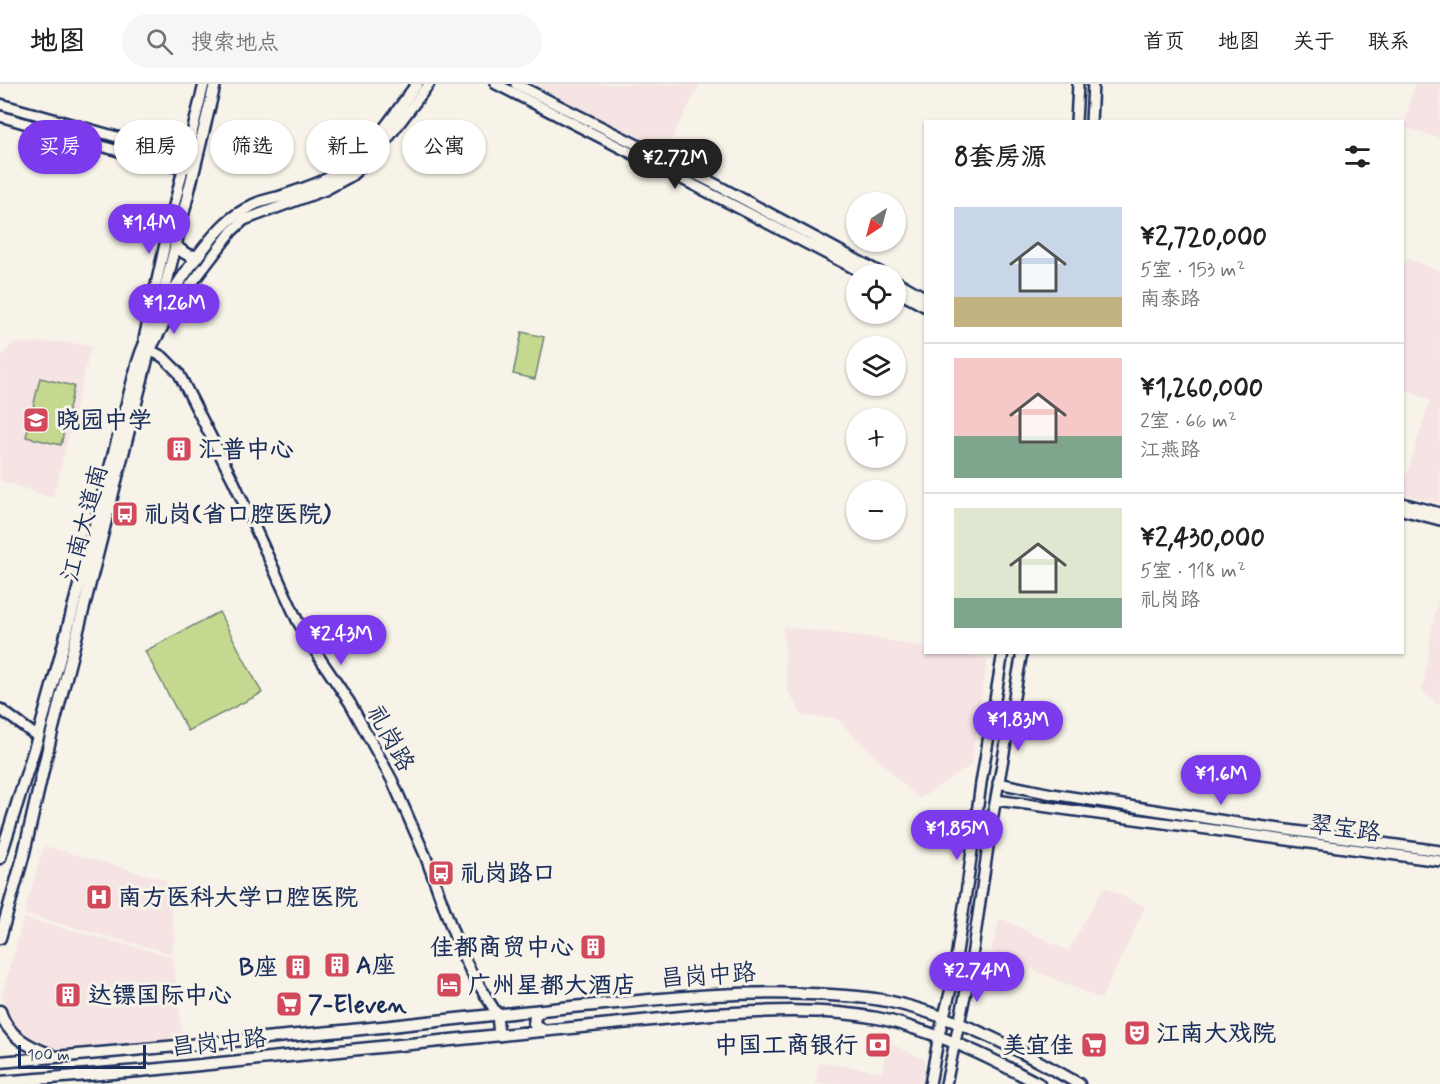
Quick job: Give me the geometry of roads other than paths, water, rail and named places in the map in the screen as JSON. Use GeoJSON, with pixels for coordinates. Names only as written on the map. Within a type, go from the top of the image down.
{"type":"FeatureCollection","features":[{"type":"Feature","properties":{"kind":"main road"},"geometry":{"type":"LineString","coordinates":[[198,120],[204,84]]}},
{"type":"Feature","properties":{"kind":"main road"},"geometry":{"type":"LineString","coordinates":[[198,139],[215,84]]}},
{"type":"Feature","properties":{"kind":"main road"},"geometry":{"type":"LineString","coordinates":[[141,347],[170,294],[214,235],[238,213],[256,204],[314,184],[351,164],[417,84]]}},
{"type":"Feature","properties":{"kind":"main road"},"geometry":{"type":"LineString","coordinates":[[141,347],[232,231],[244,220],[325,190],[351,176],[379,150],[429,84]]}},
{"type":"Feature","properties":{"kind":"main road"},"geometry":{"type":"LineString","coordinates":[[496,84],[846,264]]}},
{"type":"Feature","properties":{"kind":"main road"},"geometry":{"type":"LineString","coordinates":[[516,84],[711,182],[864,264]]}},
{"type":"Feature","properties":{"kind":"main road"},"geometry":{"type":"LineString","coordinates":[[1076,120],[1078,84]]}},
{"type":"Feature","properties":{"kind":"main road"},"geometry":{"type":"LineString","coordinates":[[1091,120],[1093,84]]}},
{"type":"Feature","properties":{"kind":"main road"},"geometry":{"type":"LineString","coordinates":[[0,104],[114,138]]}},
{"type":"Feature","properties":{"kind":"main road"},"geometry":{"type":"LineString","coordinates":[[0,116],[114,150]]}},
{"type":"Feature","properties":{"kind":"main road","name":"江南大道南"},"geometry":{"type":"LineString","coordinates":[[0,938],[23,857],[182,174]]}},
{"type":"Feature","properties":{"kind":"main road"},"geometry":{"type":"LineString","coordinates":[[158,315],[188,174]]}},
{"type":"Feature","properties":{"kind":"main road"},"geometry":{"type":"LineString","coordinates":[[175,244],[185,254],[198,256]]}},
{"type":"Feature","properties":{"kind":"main road"},"geometry":{"type":"LineString","coordinates":[[906,286],[924,296]]}},
{"type":"Feature","properties":{"kind":"main road"},"geometry":{"type":"LineString","coordinates":[[906,296],[924,306]]}},
{"type":"Feature","properties":{"kind":"main road","name":"江南大道南"},"geometry":{"type":"LineString","coordinates":[[0,858],[38,737],[141,347]]}},
{"type":"Feature","properties":{"kind":"main road","name":"礼岗路"},"geometry":{"type":"LineString","coordinates":[[141,347],[163,357],[178,372],[234,482],[298,622],[350,703],[392,780],[425,855],[460,951],[496,1014],[499,1036]]}},
{"type":"Feature","properties":{"kind":"main road"},"geometry":{"type":"LineString","coordinates":[[1404,504],[1440,513]]}},
{"type":"Feature","properties":{"kind":"main road"},"geometry":{"type":"LineString","coordinates":[[1404,511],[1440,520]]}},
{"type":"Feature","properties":{"kind":"main road"},"geometry":{"type":"LineString","coordinates":[[930,1084],[939,1035],[952,985],[981,783],[1003,654]]}},
{"type":"Feature","properties":{"kind":"main road"},"geometry":{"type":"LineString","coordinates":[[946,1084],[969,977],[998,783],[1022,654]]}},
{"type":"Feature","properties":{"kind":"main road"},"geometry":{"type":"LineString","coordinates":[[999,677],[1009,684],[1017,681]]}},
{"type":"Feature","properties":{"kind":"main road"},"geometry":{"type":"LineString","coordinates":[[994,710],[998,707],[1006,707],[1011,716]]}},
{"type":"Feature","properties":{"kind":"main road"},"geometry":{"type":"LineString","coordinates":[[0,709],[38,737],[50,740]]}},
{"type":"Feature","properties":{"kind":"main road","name":"翠宝路"},"geometry":{"type":"LineString","coordinates":[[998,783],[1052,794],[1211,819],[1440,851]]}},
{"type":"Feature","properties":{"kind":"main road","name":"翠宝路"},"geometry":{"type":"LineString","coordinates":[[996,800],[1440,861]]}},
{"type":"Feature","properties":{"kind":"main road","name":"昌岗中路"},"geometry":{"type":"LineString","coordinates":[[0,1062],[304,1035],[496,1014],[674,998],[773,992],[868,998],[909,1006],[958,1023],[1079,1084]]}},
{"type":"Feature","properties":{"kind":"main road"},"geometry":{"type":"LineString","coordinates":[[543,1010],[535,1016],[534,1024],[544,1031]]}},
{"type":"Feature","properties":{"kind":"main road"},"geometry":{"type":"LineString","coordinates":[[0,1011],[11,1032],[21,1041],[36,1050],[58,1057]]}},
{"type":"Feature","properties":{"kind":"main road","name":"昌岗中路"},"geometry":{"type":"LineString","coordinates":[[0,1082],[151,1070],[712,1014],[774,1012],[850,1014],[880,1018],[954,1041],[1039,1084]]}},
{"type":"Feature","properties":{"kind":"main road"},"geometry":{"type":"LineString","coordinates":[[41,1084],[67,1077]]}},
{"type":"Feature","properties":{"kind":"place","name":"晓园中学"},"geometry":{"type":"Point","coordinates":[36,420]}},
{"type":"Feature","properties":{"kind":"place","name":"汇普中心"},"geometry":{"type":"Point","coordinates":[179,449]}},
{"type":"Feature","properties":{"kind":"place","name":"礼岗(省口腔医院)"},"geometry":{"type":"Point","coordinates":[125,514]}},
{"type":"Feature","properties":{"kind":"place","name":"礼岗路口"},"geometry":{"type":"Point","coordinates":[441,873]}},
{"type":"Feature","properties":{"kind":"place","name":"南方医科大学口腔医院"},"geometry":{"type":"Point","coordinates":[99,897]}},
{"type":"Feature","properties":{"kind":"place","name":"佳都商贸中心"},"geometry":{"type":"Point","coordinates":[593,947]}},
{"type":"Feature","properties":{"kind":"place","name":"A座"},"geometry":{"type":"Point","coordinates":[337,965]}},
{"type":"Feature","properties":{"kind":"place","name":"B座"},"geometry":{"type":"Point","coordinates":[298,967]}},
{"type":"Feature","properties":{"kind":"place","name":"广州星都大酒店"},"geometry":{"type":"Point","coordinates":[449,985]}},
{"type":"Feature","properties":{"kind":"place","name":"达镖国际中心"},"geometry":{"type":"Point","coordinates":[68,995]}},
{"type":"Feature","properties":{"kind":"place","name":"7-Eleven"},"geometry":{"type":"Point","coordinates":[289,1004]}},
{"type":"Feature","properties":{"kind":"place","name":"江南大戏院"},"geometry":{"type":"Point","coordinates":[1137,1033]}},
{"type":"Feature","properties":{"kind":"place","name":"中国工商银行"},"geometry":{"type":"Point","coordinates":[878,1045]}},
{"type":"Feature","properties":{"kind":"place","name":"美宜佳"},"geometry":{"type":"Point","coordinates":[1094,1045]}}]}
